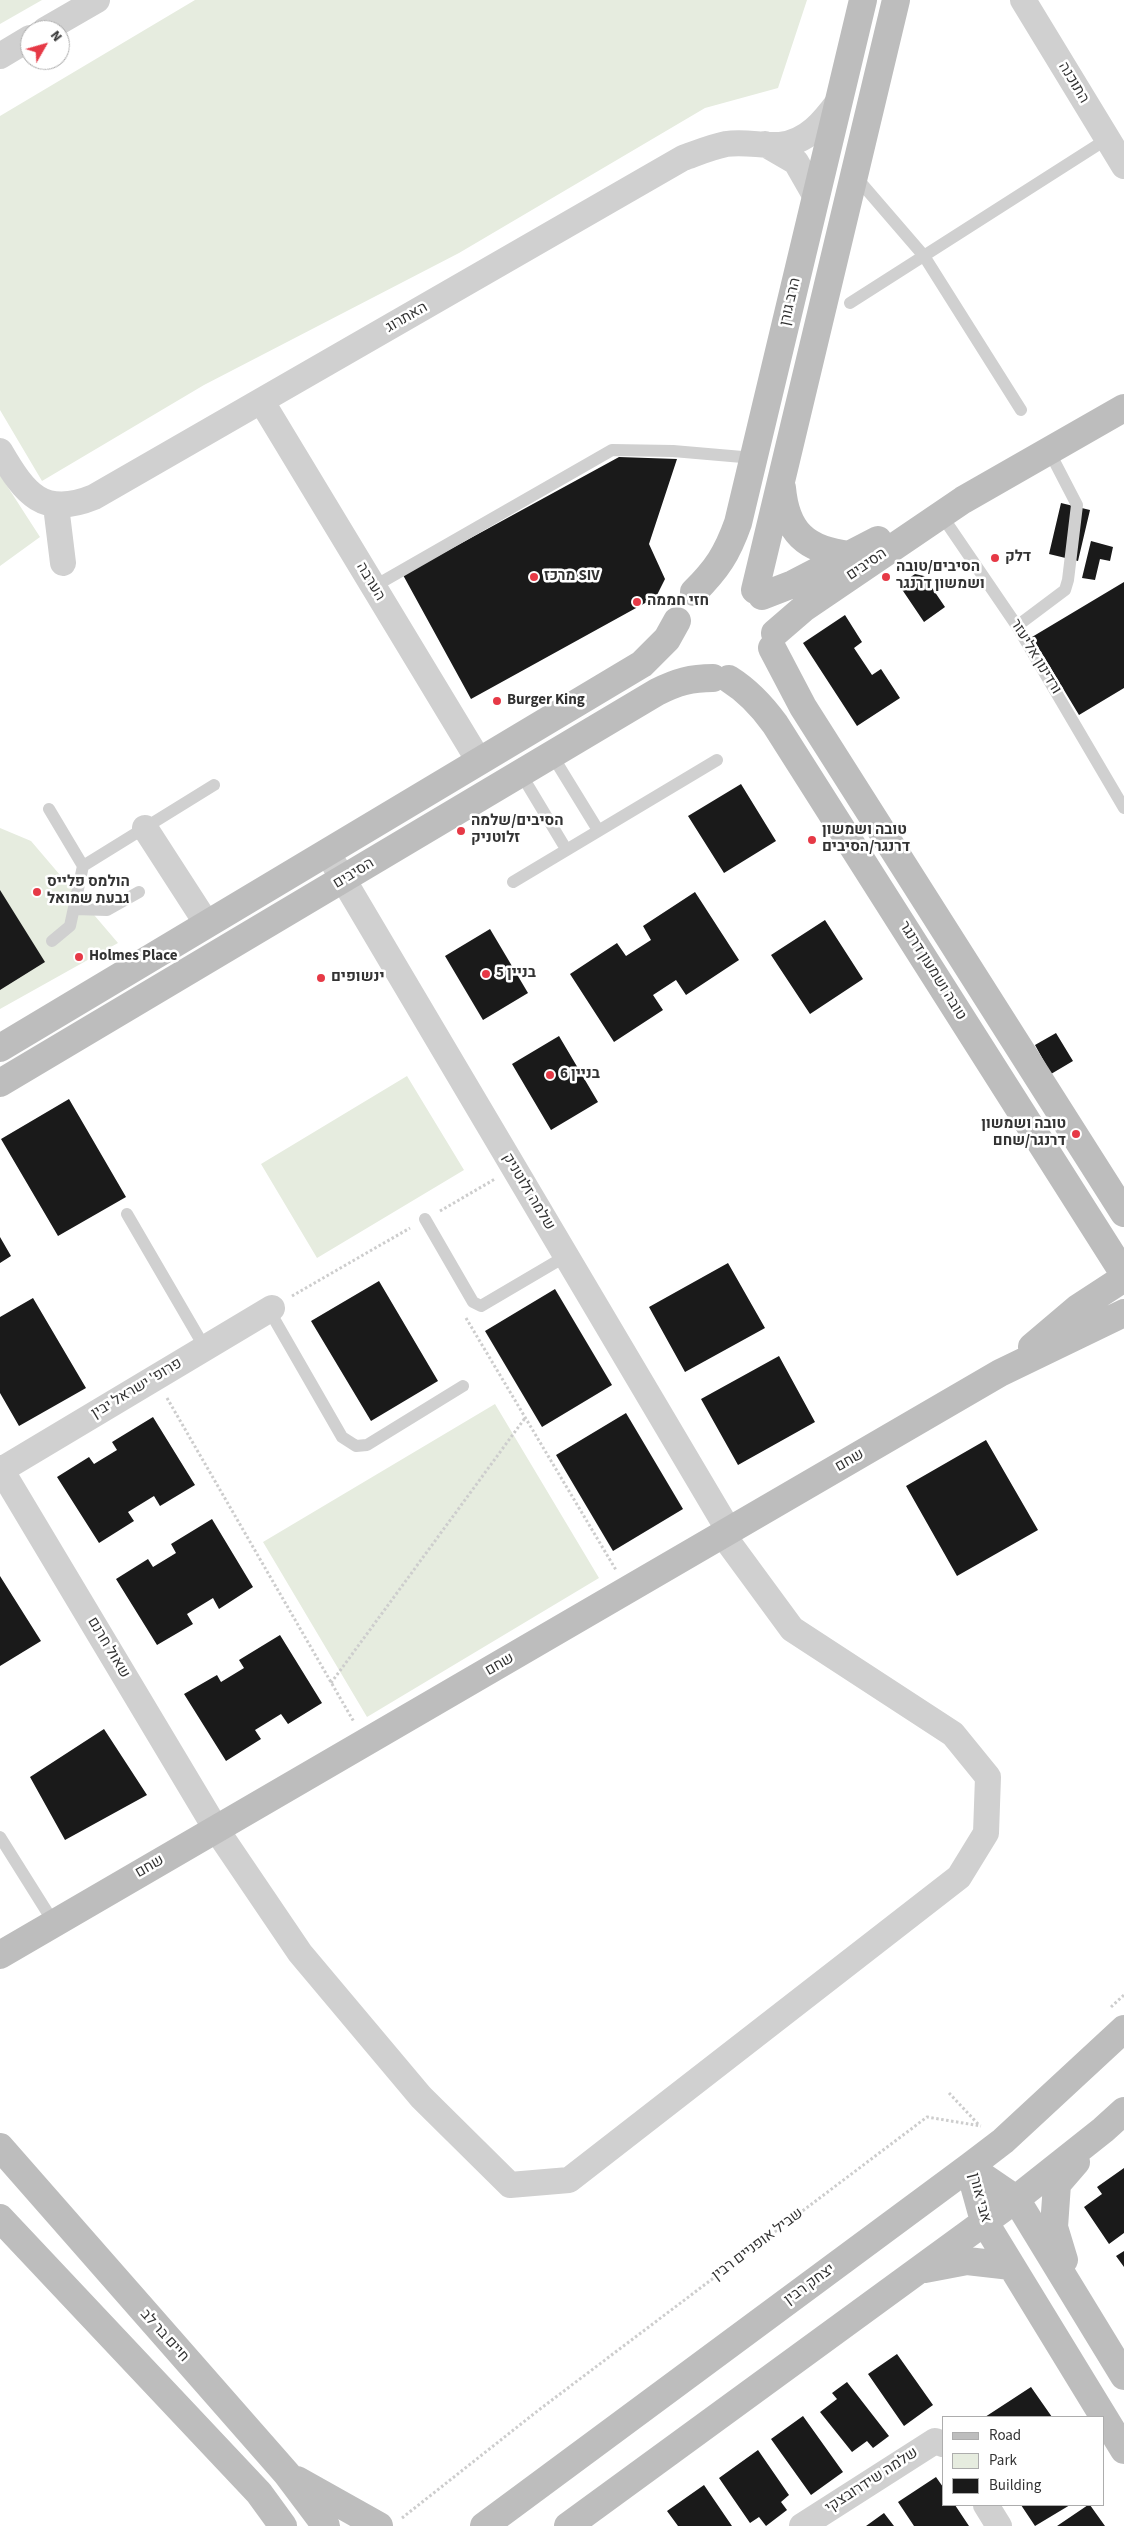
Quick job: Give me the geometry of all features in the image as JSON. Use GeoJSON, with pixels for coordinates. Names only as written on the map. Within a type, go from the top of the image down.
{"type":"FeatureCollection","features":[{"type":"Feature","properties":{"kind":"street"},"geometry":{"type":"LineString","coordinates":[[62,20],[97,0]]}},
{"type":"Feature","properties":{"kind":"street","name":"הרב גורן"},"geometry":{"type":"LineString","coordinates":[[694,592],[716,570],[730,547],[754,458],[863,0]]}},
{"type":"Feature","properties":{"kind":"street"},"geometry":{"type":"LineString","coordinates":[[759,593],[781,482],[896,0]]}},
{"type":"Feature","properties":{"kind":"street","name":"התוכנה"},"geometry":{"type":"LineString","coordinates":[[1024,0],[1124,166]]}},
{"type":"Feature","properties":{"kind":"street"},"geometry":{"type":"LineString","coordinates":[[0,56],[20,44]]}},
{"type":"Feature","properties":{"kind":"street","name":"האתרוג"},"geometry":{"type":"LineString","coordinates":[[56,506],[74,505],[94,497],[683,158],[728,144],[781,145],[799,139],[820,127],[839,100]]}},
{"type":"Feature","properties":{"kind":"street"},"geometry":{"type":"LineString","coordinates":[[765,144],[796,162],[816,197]]}},
{"type":"Feature","properties":{"kind":"street","name":"הערבה"},"geometry":{"type":"LineString","coordinates":[[262,402],[479,761]]}},
{"type":"Feature","properties":{"kind":"street","name":"הסיבים"},"geometry":{"type":"LineString","coordinates":[[759,593],[793,584],[948,508],[1124,408]]}},
{"type":"Feature","properties":{"kind":"street"},"geometry":{"type":"LineString","coordinates":[[0,451],[16,478],[26,488],[42,501],[56,506],[63,563]]}},
{"type":"Feature","properties":{"kind":"street"},"geometry":{"type":"LineString","coordinates":[[781,482],[784,505],[794,528],[815,548],[849,555]]}},
{"type":"Feature","properties":{"kind":"street","name":"הסיבים"},"geometry":{"type":"LineString","coordinates":[[774,641],[804,608],[948,508]]}},
{"type":"Feature","properties":{"kind":"street"},"geometry":{"type":"LineString","coordinates":[[0,1048],[642,664],[667,639],[677,621],[680,610],[694,592],[708,584],[724,580],[741,583],[759,593],[774,620],[774,641],[803,707],[1124,1213]]}},
{"type":"Feature","properties":{"kind":"street"},"geometry":{"type":"LineString","coordinates":[[677,621],[677,636],[681,650],[689,662],[700,672],[721,678],[743,676],[755,670],[765,660],[774,641]]}},
{"type":"Feature","properties":{"kind":"street","name":"הסיבים"},"geometry":{"type":"LineString","coordinates":[[0,1083],[676,682],[691,678],[721,678]]}},
{"type":"Feature","properties":{"kind":"street","name":"טובה ושמעון דרנגר"},"geometry":{"type":"LineString","coordinates":[[721,678],[745,689],[763,707],[776,724],[1124,1274]]}},
{"type":"Feature","properties":{"kind":"street"},"geometry":{"type":"LineString","coordinates":[[145,828],[207,924]]}},
{"type":"Feature","properties":{"kind":"street","name":"שלמה זלוטניק"},"geometry":{"type":"LineString","coordinates":[[327,852],[566,1256],[726,1533]]}},
{"type":"Feature","properties":{"kind":"street","name":"שחם"},"geometry":{"type":"LineString","coordinates":[[1000,1373],[1078,1308],[1124,1278]]}},
{"type":"Feature","properties":{"kind":"street","name":"פרופ' ישראל יבין"},"geometry":{"type":"LineString","coordinates":[[1,1469],[271,1309]]}},
{"type":"Feature","properties":{"kind":"street","name":"שחם"},"geometry":{"type":"LineString","coordinates":[[0,1955],[1000,1373],[1124,1313]]}},
{"type":"Feature","properties":{"kind":"street","name":"שאול חרנם"},"geometry":{"type":"LineString","coordinates":[[1,1469],[216,1829],[300,1953],[421,2097],[510,2185],[568,2180],[959,1877],[986,1833],[988,1777],[953,1734],[792,1629],[726,1533]]}},
{"type":"Feature","properties":{"kind":"street","name":"יצחק רבין"},"geometry":{"type":"LineString","coordinates":[[484,2526],[1003,2141],[1117,2019]]}},
{"type":"Feature","properties":{"kind":"street"},"geometry":{"type":"LineString","coordinates":[[568,2526],[922,2270],[984,2221],[1016,2199],[1124,2111]]}},
{"type":"Feature","properties":{"kind":"street"},"geometry":{"type":"LineString","coordinates":[[1074,2293],[1054,2227],[1057,2184],[1103,2130]]}},
{"type":"Feature","properties":{"kind":"street","name":"חיים בר לב"},"geometry":{"type":"LineString","coordinates":[[0,2147],[287,2474],[326,2526]]}},
{"type":"Feature","properties":{"kind":"street","name":"אבי אורן"},"geometry":{"type":"LineString","coordinates":[[969,2167],[1016,2199],[1124,2376]]}},
{"type":"Feature","properties":{"kind":"street","name":"אבי אורן"},"geometry":{"type":"LineString","coordinates":[[969,2167],[984,2221],[1103,2416]]}},
{"type":"Feature","properties":{"kind":"street"},"geometry":{"type":"LineString","coordinates":[[0,2218],[259,2493],[283,2526]]}},
{"type":"Feature","properties":{"kind":"street"},"geometry":{"type":"LineString","coordinates":[[922,2270],[967,2261],[1010,2266]]}},
{"type":"Feature","properties":{"kind":"street","name":"אבי אורן"},"geometry":{"type":"LineString","coordinates":[[1104,2418],[1124,2450]]}},
{"type":"Feature","properties":{"kind":"street","name":"שלמה שידרובצקי"},"geometry":{"type":"LineString","coordinates":[[802,2526],[935,2441],[942,2444]]}},
{"type":"Feature","properties":{"kind":"street"},"geometry":{"type":"LineString","coordinates":[[287,2474],[388,2524]]}},
{"type":"Feature","properties":{"kind":"street"},"geometry":{"type":"LineString","coordinates":[[987,2506],[999,2526]]}},
{"type":"Feature","properties":{"kind":"lane"},"geometry":{"type":"LineString","coordinates":[[850,303],[1107,139]]}},
{"type":"Feature","properties":{"kind":"lane"},"geometry":{"type":"LineString","coordinates":[[855,175],[924,256],[1021,410]]}},
{"type":"Feature","properties":{"kind":"lane"},"geometry":{"type":"LineString","coordinates":[[373,587],[612,450],[682,452],[754,458]]}},
{"type":"Feature","properties":{"kind":"lane"},"geometry":{"type":"LineString","coordinates":[[1017,626],[1065,590],[1068,580],[1077,506],[1049,451]]}},
{"type":"Feature","properties":{"kind":"lane","name":"ורדינון אליעזר"},"geometry":{"type":"LineString","coordinates":[[948,508],[1124,808]]}},
{"type":"Feature","properties":{"kind":"lane"},"geometry":{"type":"LineString","coordinates":[[552,755],[598,830]]}},
{"type":"Feature","properties":{"kind":"lane"},"geometry":{"type":"LineString","coordinates":[[513,882],[717,760]]}},
{"type":"Feature","properties":{"kind":"lane"},"geometry":{"type":"LineString","coordinates":[[521,774],[566,849]]}},
{"type":"Feature","properties":{"kind":"lane"},"geometry":{"type":"LineString","coordinates":[[83,866],[214,785]]}},
{"type":"Feature","properties":{"kind":"lane"},"geometry":{"type":"LineString","coordinates":[[49,809],[83,866],[70,926],[52,940]]}},
{"type":"Feature","properties":{"kind":"lane"},"geometry":{"type":"LineString","coordinates":[[75,909],[107,910],[139,892]]}},
{"type":"Feature","properties":{"kind":"lane"},"geometry":{"type":"LineString","coordinates":[[127,1214],[205,1348]]}},
{"type":"Feature","properties":{"kind":"lane"},"geometry":{"type":"LineString","coordinates":[[425,1219],[473,1302],[481,1306],[566,1256]]}},
{"type":"Feature","properties":{"kind":"lane"},"geometry":{"type":"LineString","coordinates":[[271,1309],[342,1437],[356,1446],[367,1445],[464,1386]]}},
{"type":"Feature","properties":{"kind":"lane"},"geometry":{"type":"LineString","coordinates":[[0,1837],[54,1923]]}},
{"type":"Feature","properties":{"kind":"path"},"geometry":{"type":"LineString","coordinates":[[271,1309],[514,1168]]}},
{"type":"Feature","properties":{"kind":"path"},"geometry":{"type":"LineString","coordinates":[[411,1227],[416,1236]]}},
{"type":"Feature","properties":{"kind":"path"},"geometry":{"type":"LineString","coordinates":[[461,1310],[628,1591]]}},
{"type":"Feature","properties":{"kind":"path"},"geometry":{"type":"LineString","coordinates":[[156,1378],[366,1743]]}},
{"type":"Feature","properties":{"kind":"path"},"geometry":{"type":"LineString","coordinates":[[332,1683],[525,1418]]}},
{"type":"Feature","properties":{"kind":"path"},"geometry":{"type":"LineString","coordinates":[[1117,2019],[1124,1995]]}},
{"type":"Feature","properties":{"kind":"path","name":"שביל אופניים רבין"},"geometry":{"type":"LineString","coordinates":[[388,2524],[927,2117],[980,2126],[987,2120]]}},
{"type":"Feature","properties":{"kind":"green space"},"geometry":{"type":"Polygon","coordinates":[[[0,0],[42,0],[0,24],[0,0]]]}},
{"type":"Feature","properties":{"kind":"green space"},"geometry":{"type":"Polygon","coordinates":[[[195,0],[807,0],[778,88],[705,108],[459,253],[204,385],[42,481],[0,410],[0,116],[195,0]]]}},
{"type":"Feature","properties":{"kind":"green space"},"geometry":{"type":"Polygon","coordinates":[[[0,475],[40,537],[0,566],[0,475]]]}},
{"type":"Feature","properties":{"kind":"green space","name":"הולמס פלייס גבעת שמואל"},"geometry":{"type":"Polygon","coordinates":[[[0,828],[31,841],[118,943],[0,1009],[0,828]]]}},
{"type":"Feature","properties":{"kind":"green space"},"geometry":{"type":"Polygon","coordinates":[[[407,1076],[464,1170],[317,1258],[261,1164],[407,1076]]]}},
{"type":"Feature","properties":{"kind":"green space"},"geometry":{"type":"Polygon","coordinates":[[[495,1404],[599,1578],[367,1717],[263,1542],[495,1404]]]}},
{"type":"Feature","properties":{"kind":"building","name":"מרכז SIV"},"geometry":{"type":"Polygon","coordinates":[[[619,457],[677,459],[649,544],[665,579],[656,597],[471,699],[403,575],[619,457]]]}},
{"type":"Feature","properties":{"kind":"building"},"geometry":{"type":"Polygon","coordinates":[[[1061,503],[1090,510],[1078,561],[1049,554],[1061,503]]]}},
{"type":"Feature","properties":{"kind":"building"},"geometry":{"type":"Polygon","coordinates":[[[1091,541],[1113,547],[1110,561],[1100,559],[1095,580],[1082,578],[1091,541]]]}},
{"type":"Feature","properties":{"kind":"building"},"geometry":{"type":"Polygon","coordinates":[[[915,574],[924,576],[945,607],[924,622],[899,585],[915,574]]]}},
{"type":"Feature","properties":{"kind":"building"},"geometry":{"type":"Polygon","coordinates":[[[1124,582],[1124,688],[1079,715],[1032,637],[1124,582]]]}},
{"type":"Feature","properties":{"kind":"building"},"geometry":{"type":"Polygon","coordinates":[[[845,615],[862,642],[854,648],[872,675],[881,669],[900,698],[857,726],[803,643],[845,615]]]}},
{"type":"Feature","properties":{"kind":"building"},"geometry":{"type":"Polygon","coordinates":[[[741,784],[776,841],[724,873],[688,816],[741,784]]]}},
{"type":"Feature","properties":{"kind":"building"},"geometry":{"type":"Polygon","coordinates":[[[0,890],[45,962],[0,990],[0,890]]]}},
{"type":"Feature","properties":{"kind":"building"},"geometry":{"type":"Polygon","coordinates":[[[695,892],[739,960],[686,995],[676,980],[653,995],[663,1010],[614,1042],[570,974],[617,943],[626,956],[651,940],[643,926],[695,892]]]}},
{"type":"Feature","properties":{"kind":"building"},"geometry":{"type":"Polygon","coordinates":[[[825,920],[863,979],[810,1014],[771,955],[825,920]]]}},
{"type":"Feature","properties":{"kind":"building","name":"בניין 5"},"geometry":{"type":"Polygon","coordinates":[[[490,929],[528,993],[483,1020],[445,956],[490,929]]]}},
{"type":"Feature","properties":{"kind":"building"},"geometry":{"type":"Polygon","coordinates":[[[1056,1033],[1073,1061],[1051,1074],[1035,1045],[1056,1033]]]}},
{"type":"Feature","properties":{"kind":"building","name":"בניין 6"},"geometry":{"type":"Polygon","coordinates":[[[559,1036],[598,1102],[551,1130],[512,1064],[559,1036]]]}},
{"type":"Feature","properties":{"kind":"building"},"geometry":{"type":"Polygon","coordinates":[[[69,1099],[126,1197],[58,1236],[1,1139],[69,1099]]]}},
{"type":"Feature","properties":{"kind":"building"},"geometry":{"type":"Polygon","coordinates":[[[0,1237],[11,1256],[0,1263],[0,1237]]]}},
{"type":"Feature","properties":{"kind":"building"},"geometry":{"type":"Polygon","coordinates":[[[728,1263],[765,1328],[685,1372],[649,1307],[728,1263]]]}},
{"type":"Feature","properties":{"kind":"building"},"geometry":{"type":"Polygon","coordinates":[[[379,1281],[438,1381],[371,1421],[311,1321],[379,1281]]]}},
{"type":"Feature","properties":{"kind":"building"},"geometry":{"type":"Polygon","coordinates":[[[555,1289],[612,1385],[542,1427],[485,1331],[555,1289]]]}},
{"type":"Feature","properties":{"kind":"building"},"geometry":{"type":"Polygon","coordinates":[[[33,1298],[86,1388],[19,1426],[0,1393],[0,1317],[33,1298]]]}},
{"type":"Feature","properties":{"kind":"building"},"geometry":{"type":"Polygon","coordinates":[[[779,1356],[815,1422],[738,1465],[701,1399],[779,1356]]]}},
{"type":"Feature","properties":{"kind":"building"},"geometry":{"type":"Polygon","coordinates":[[[626,1413],[683,1509],[613,1551],[556,1455],[626,1413]]]}},
{"type":"Feature","properties":{"kind":"building"},"geometry":{"type":"Polygon","coordinates":[[[153,1417],[195,1485],[160,1506],[154,1496],[128,1512],[134,1521],[99,1543],[57,1477],[89,1457],[94,1464],[117,1450],[112,1442],[153,1417]]]}},
{"type":"Feature","properties":{"kind":"building"},"geometry":{"type":"Polygon","coordinates":[[[986,1440],[1038,1530],[957,1576],[906,1486],[986,1440]]]}},
{"type":"Feature","properties":{"kind":"building"},"geometry":{"type":"Polygon","coordinates":[[[212,1519],[253,1587],[219,1609],[213,1598],[187,1614],[193,1624],[157,1645],[116,1579],[148,1559],[153,1567],[176,1553],[171,1544],[212,1519]]]}},
{"type":"Feature","properties":{"kind":"building"},"geometry":{"type":"Polygon","coordinates":[[[0,1576],[41,1641],[0,1666],[0,1576]]]}},
{"type":"Feature","properties":{"kind":"building"},"geometry":{"type":"Polygon","coordinates":[[[280,1635],[322,1703],[288,1724],[281,1714],[255,1730],[261,1739],[226,1761],[184,1694],[217,1675],[221,1682],[244,1668],[239,1660],[280,1635]]]}},
{"type":"Feature","properties":{"kind":"building"},"geometry":{"type":"Polygon","coordinates":[[[104,1729],[147,1795],[65,1840],[30,1777],[104,1729]]]}},
{"type":"Feature","properties":{"kind":"building"},"geometry":{"type":"Polygon","coordinates":[[[1124,2168],[1124,2233],[1109,2244],[1084,2207],[1102,2194],[1097,2187],[1124,2168]]]}},
{"type":"Feature","properties":{"kind":"building"},"geometry":{"type":"Polygon","coordinates":[[[1124,2251],[1124,2267],[1116,2256],[1124,2251]]]}},
{"type":"Feature","properties":{"kind":"building"},"geometry":{"type":"Polygon","coordinates":[[[897,2354],[933,2405],[904,2426],[868,2374],[897,2354]]]}},
{"type":"Feature","properties":{"kind":"building"},"geometry":{"type":"Polygon","coordinates":[[[847,2382],[889,2436],[873,2448],[867,2441],[852,2452],[820,2412],[837,2399],[832,2393],[847,2382]]]}},
{"type":"Feature","properties":{"kind":"building"},"geometry":{"type":"Polygon","coordinates":[[[1031,2387],[1051,2416],[987,2416],[1031,2387]]]}},
{"type":"Feature","properties":{"kind":"building"},"geometry":{"type":"Polygon","coordinates":[[[803,2416],[843,2472],[811,2495],[771,2439],[803,2416]]]}},
{"type":"Feature","properties":{"kind":"building"},"geometry":{"type":"Polygon","coordinates":[[[758,2450],[789,2495],[781,2502],[787,2510],[766,2526],[759,2517],[750,2523],[719,2478],[758,2450]]]}},
{"type":"Feature","properties":{"kind":"building"},"geometry":{"type":"Polygon","coordinates":[[[936,2477],[942,2486],[942,2506],[956,2506],[969,2526],[914,2526],[898,2502],[936,2477]]]}},
{"type":"Feature","properties":{"kind":"building"},"geometry":{"type":"Polygon","coordinates":[[[704,2485],[732,2526],[678,2526],[667,2511],[704,2485]]]}},
{"type":"Feature","properties":{"kind":"building"},"geometry":{"type":"Polygon","coordinates":[[[1022,2506],[1068,2506],[1035,2526],[1022,2506]]]}},
{"type":"Feature","properties":{"kind":"building"},"geometry":{"type":"Polygon","coordinates":[[[1087,2506],[1091,2506],[1105,2526],[1057,2526],[1087,2506]]]}},
{"type":"Feature","properties":{"kind":"building"},"geometry":{"type":"Polygon","coordinates":[[[884,2513],[894,2526],[866,2526],[884,2513]]]}},
{"type":"Feature","properties":{"kind":"place","name":"דלק"},"geometry":{"type":"Point","coordinates":[995,558]}},
{"type":"Feature","properties":{"kind":"place","name":"מרכז SIV"},"geometry":{"type":"Point","coordinates":[534,577]}},
{"type":"Feature","properties":{"kind":"place","name":"הסיבים/טובה ושמשון דרנגר"},"geometry":{"type":"Point","coordinates":[886,577]}},
{"type":"Feature","properties":{"kind":"place","name":"חזי חממה"},"geometry":{"type":"Point","coordinates":[637,602]}},
{"type":"Feature","properties":{"kind":"place","name":"Burger King"},"geometry":{"type":"Point","coordinates":[497,701]}},
{"type":"Feature","properties":{"kind":"place","name":"הסיבים/שלמה זלוטניק"},"geometry":{"type":"Point","coordinates":[461,831]}},
{"type":"Feature","properties":{"kind":"place","name":"טובה ושמשון דרנגר/הסיבים"},"geometry":{"type":"Point","coordinates":[812,840]}},
{"type":"Feature","properties":{"kind":"place","name":"הולמס פלייס גבעת שמואל"},"geometry":{"type":"Point","coordinates":[37,892]}},
{"type":"Feature","properties":{"kind":"place","name":"Holmes Place"},"geometry":{"type":"Point","coordinates":[79,957]}},
{"type":"Feature","properties":{"kind":"place","name":"בניין 5"},"geometry":{"type":"Point","coordinates":[486,974]}},
{"type":"Feature","properties":{"kind":"place","name":"ינשופים"},"geometry":{"type":"Point","coordinates":[321,978]}},
{"type":"Feature","properties":{"kind":"place","name":"בניין 6"},"geometry":{"type":"Point","coordinates":[550,1075]}},
{"type":"Feature","properties":{"kind":"place","name":"טובה ושמשון דרנגר/שחם"},"geometry":{"type":"Point","coordinates":[1076,1134]}}]}
